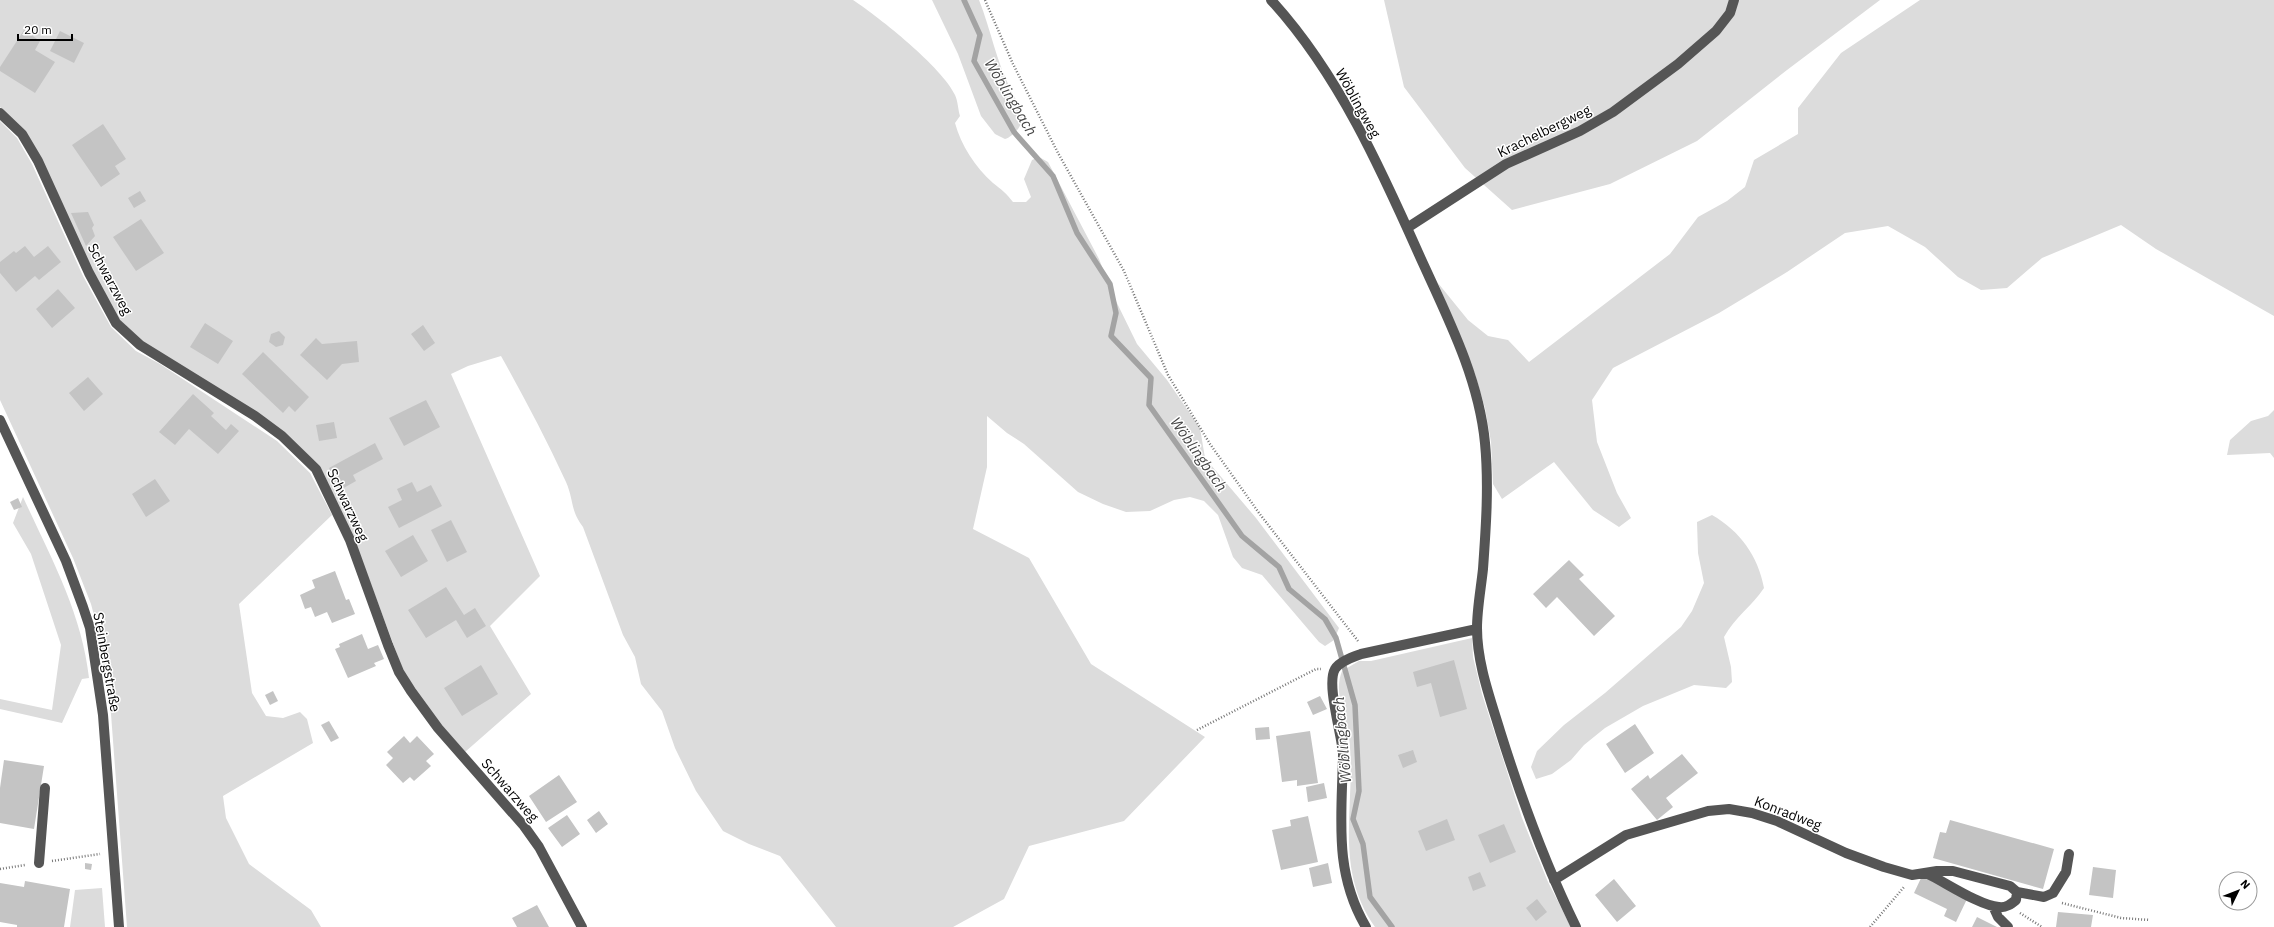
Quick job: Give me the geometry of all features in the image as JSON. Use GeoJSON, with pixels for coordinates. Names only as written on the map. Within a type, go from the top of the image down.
{"type":"FeatureCollection","features":[{"type":"Feature","properties":{"kind":"street","name":"Wöblingweg"},"geometry":{"type":"LineString","coordinates":[[1271,0],[1313,53],[1336,89],[1407,228],[1456,337],[1480,409],[1485,443],[1487,484],[1477,629],[1480,656],[1488,692],[1528,816],[1554,880],[1576,927]]}},
{"type":"Feature","properties":{"kind":"street","name":"Krachelbergweg"},"geometry":{"type":"LineString","coordinates":[[1407,228],[1506,164],[1580,131],[1613,112],[1678,64],[1716,31],[1730,13],[1734,0]]}},
{"type":"Feature","properties":{"kind":"street","name":"Schwarzweg"},"geometry":{"type":"LineString","coordinates":[[0,113],[22,134],[38,161],[89,273],[116,323],[140,345],[255,416],[282,436],[316,469],[350,540],[388,645],[407,685],[425,712],[524,826],[540,847],[582,927]]}},
{"type":"Feature","properties":{"kind":"street","name":"Steinbergstraße"},"geometry":{"type":"LineString","coordinates":[[0,420],[66,561],[84,607],[90,628],[103,715],[119,927]]}},
{"type":"Feature","properties":{"kind":"street"},"geometry":{"type":"LineString","coordinates":[[1366,927],[1354,904],[1342,864],[1343,754],[1342,737],[1331,690],[1332,677],[1335,669],[1348,659],[1361,654],[1477,629]]}},
{"type":"Feature","properties":{"kind":"street"},"geometry":{"type":"LineString","coordinates":[[39,863],[45,788]]}},
{"type":"Feature","properties":{"kind":"street","name":"Konradweg"},"geometry":{"type":"LineString","coordinates":[[1554,880],[1626,835],[1708,811],[1729,809],[1752,813],[1777,821],[1846,853],[1912,875],[1953,871],[2010,886],[2017,892],[2044,896]]}},
{"type":"Feature","properties":{"kind":"street"},"geometry":{"type":"LineString","coordinates":[[2044,896],[2053,894],[2058,886],[2066,872],[2069,854]]}},
{"type":"Feature","properties":{"kind":"street"},"geometry":{"type":"LineString","coordinates":[[1926,873],[2000,908],[2008,906],[2016,900],[2017,892]]}},
{"type":"Feature","properties":{"kind":"street"},"geometry":{"type":"LineString","coordinates":[[1993,906],[1998,917],[2008,927]]}},
{"type":"Feature","properties":{"kind":"path"},"geometry":{"type":"LineString","coordinates":[[985,0],[1012,64],[1058,153],[1124,271],[1168,375],[1210,444],[1259,514],[1325,600],[1357,638],[1361,654]]}},
{"type":"Feature","properties":{"kind":"path"},"geometry":{"type":"LineString","coordinates":[[1197,730],[1316,669],[1335,669]]}},
{"type":"Feature","properties":{"kind":"path"},"geometry":{"type":"LineString","coordinates":[[0,869],[113,852]]}},
{"type":"Feature","properties":{"kind":"path"},"geometry":{"type":"LineString","coordinates":[[1870,927],[1912,875]]}},
{"type":"Feature","properties":{"kind":"path"},"geometry":{"type":"LineString","coordinates":[[2044,896],[2079,908],[2121,918],[2150,920]]}},
{"type":"Feature","properties":{"kind":"path"},"geometry":{"type":"LineString","coordinates":[[2008,906],[2042,927]]}},
{"type":"Feature","properties":{"kind":"shaded area"},"geometry":{"type":"Polygon","coordinates":[[[0,0],[853,0],[878,18],[924,57],[948,84],[957,100],[960,116],[955,123],[965,147],[986,177],[1013,202],[1026,202],[1031,197],[1024,179],[1032,160],[1039,157],[1048,162],[1099,259],[1115,299],[1137,344],[1167,380],[1200,428],[1205,458],[1256,518],[1339,628],[1334,640],[1325,646],[1319,642],[1262,575],[1242,568],[1233,557],[1218,515],[1204,501],[1190,497],[1174,500],[1150,511],[1126,512],[1103,504],[1078,492],[1024,444],[1007,433],[987,416],[987,467],[973,529],[1029,558],[1091,664],[1205,737],[1124,821],[1029,846],[1004,899],[953,927],[836,927],[780,856],[749,844],[723,831],[696,791],[675,748],[662,711],[641,684],[635,657],[623,635],[583,527],[574,510],[566,482],[535,418],[501,356],[468,366],[451,374],[540,576],[490,626],[531,694],[465,752],[428,710],[403,670],[354,539],[320,466],[284,432],[257,413],[142,342],[120,320],[109,303],[25,132],[0,107],[0,0]]]}},
{"type":"Feature","properties":{"kind":"shaded area"},"geometry":{"type":"Polygon","coordinates":[[[932,0],[979,0],[1001,68],[1022,115],[1022,122],[1008,138],[1005,139],[995,134],[981,116],[958,54],[932,0]]]}},
{"type":"Feature","properties":{"kind":"shaded area"},"geometry":{"type":"Polygon","coordinates":[[[1384,0],[1880,0],[1787,70],[1697,141],[1610,184],[1512,210],[1465,168],[1404,87],[1384,0]]]}},
{"type":"Feature","properties":{"kind":"shaded area"},"geometry":{"type":"Polygon","coordinates":[[[1920,0],[2274,0],[2274,316],[2156,249],[2121,225],[2042,258],[2007,288],[1981,290],[1958,277],[1925,247],[1888,226],[1845,233],[1787,272],[1719,313],[1613,368],[1592,400],[1597,442],[1617,493],[1631,518],[1619,527],[1593,510],[1554,462],[1502,499],[1493,484],[1491,442],[1485,408],[1475,374],[1438,283],[1468,320],[1488,336],[1508,340],[1529,362],[1670,254],[1698,217],[1727,201],[1745,187],[1754,160],[1798,134],[1798,108],[1841,53],[1920,0]]]}},
{"type":"Feature","properties":{"kind":"shaded area"},"geometry":{"type":"Polygon","coordinates":[[[0,121],[17,138],[32,164],[83,276],[111,327],[136,351],[160,364],[277,441],[310,473],[332,515],[239,604],[252,693],[266,716],[283,718],[300,712],[307,719],[313,743],[223,796],[226,818],[249,864],[311,910],[321,927],[127,927],[111,714],[97,627],[91,604],[73,558],[0,400],[0,121]]]}},
{"type":"Feature","properties":{"kind":"shaded area"},"geometry":{"type":"Polygon","coordinates":[[[2274,410],[2274,458],[2270,453],[2227,455],[2230,440],[2251,421],[2268,416],[2274,410]]]}},
{"type":"Feature","properties":{"kind":"shaded area"},"geometry":{"type":"Polygon","coordinates":[[[23,497],[64,585],[80,631],[85,654],[89,678],[82,679],[62,723],[0,709],[0,699],[52,710],[61,645],[31,554],[13,523],[23,497]]]}},
{"type":"Feature","properties":{"kind":"shaded area"},"geometry":{"type":"Polygon","coordinates":[[[1712,515],[1731,529],[1746,546],[1757,565],[1764,588],[1733,623],[1724,637],[1731,667],[1732,682],[1726,688],[1694,685],[1643,706],[1605,728],[1584,745],[1571,760],[1552,774],[1536,779],[1531,767],[1537,751],[1564,725],[1605,693],[1681,627],[1692,611],[1704,583],[1698,553],[1697,522],[1712,515]]]}},
{"type":"Feature","properties":{"kind":"shaded area"},"geometry":{"type":"Polygon","coordinates":[[[1472,638],[1473,657],[1482,694],[1522,818],[1548,882],[1571,927],[1375,927],[1362,904],[1354,881],[1350,858],[1349,834],[1351,762],[1349,737],[1339,696],[1342,671],[1359,661],[1371,661],[1472,638]]]}},
{"type":"Feature","properties":{"kind":"shaded area"},"geometry":{"type":"Polygon","coordinates":[[[102,888],[105,927],[70,927],[75,890],[102,888]]]}},
{"type":"Feature","properties":{"kind":"building"},"geometry":{"type":"Polygon","coordinates":[[[24,30],[40,41],[35,50],[55,62],[35,93],[0,71],[0,67],[24,30]]]}},
{"type":"Feature","properties":{"kind":"building"},"geometry":{"type":"Polygon","coordinates":[[[60,31],[84,43],[74,63],[50,51],[60,31]]]}},
{"type":"Feature","properties":{"kind":"building"},"geometry":{"type":"Polygon","coordinates":[[[103,124],[126,159],[115,166],[120,174],[101,187],[72,145],[103,124]]]}},
{"type":"Feature","properties":{"kind":"building"},"geometry":{"type":"Polygon","coordinates":[[[140,191],[146,201],[134,208],[128,198],[140,191]]]}},
{"type":"Feature","properties":{"kind":"building"},"geometry":{"type":"Polygon","coordinates":[[[88,212],[94,225],[92,228],[95,236],[86,246],[71,213],[88,212]]]}},
{"type":"Feature","properties":{"kind":"building"},"geometry":{"type":"Polygon","coordinates":[[[141,219],[164,253],[136,271],[113,237],[141,219]]]}},
{"type":"Feature","properties":{"kind":"building"},"geometry":{"type":"Polygon","coordinates":[[[25,246],[34,257],[48,246],[61,262],[39,280],[35,276],[16,292],[0,273],[0,262],[14,251],[16,253],[25,246]]]}},
{"type":"Feature","properties":{"kind":"building"},"geometry":{"type":"Polygon","coordinates":[[[58,289],[75,308],[52,328],[36,309],[58,289]]]}},
{"type":"Feature","properties":{"kind":"building"},"geometry":{"type":"Polygon","coordinates":[[[205,323],[233,341],[218,364],[190,347],[205,323]]]}},
{"type":"Feature","properties":{"kind":"building"},"geometry":{"type":"Polygon","coordinates":[[[423,325],[435,343],[424,351],[411,334],[423,325]]]}},
{"type":"Feature","properties":{"kind":"building"},"geometry":{"type":"Polygon","coordinates":[[[279,331],[285,337],[283,345],[276,347],[269,342],[271,334],[279,331]]]}},
{"type":"Feature","properties":{"kind":"building"},"geometry":{"type":"Polygon","coordinates":[[[316,338],[322,344],[357,341],[359,362],[342,364],[327,380],[300,355],[316,338]]]}},
{"type":"Feature","properties":{"kind":"building"},"geometry":{"type":"Polygon","coordinates":[[[263,352],[309,397],[295,412],[289,406],[283,413],[242,374],[263,352]]]}},
{"type":"Feature","properties":{"kind":"building"},"geometry":{"type":"Polygon","coordinates":[[[88,377],[103,394],[84,411],[69,393],[88,377]]]}},
{"type":"Feature","properties":{"kind":"building"},"geometry":{"type":"Polygon","coordinates":[[[193,394],[214,413],[211,416],[226,430],[231,424],[239,431],[218,454],[189,429],[175,445],[159,432],[193,394]]]}},
{"type":"Feature","properties":{"kind":"building"},"geometry":{"type":"Polygon","coordinates":[[[426,400],[440,427],[404,446],[389,418],[426,400]]]}},
{"type":"Feature","properties":{"kind":"building"},"geometry":{"type":"Polygon","coordinates":[[[334,422],[337,438],[319,441],[316,425],[334,422]]]}},
{"type":"Feature","properties":{"kind":"building"},"geometry":{"type":"Polygon","coordinates":[[[375,443],[383,459],[353,475],[356,481],[340,490],[329,468],[375,443]]]}},
{"type":"Feature","properties":{"kind":"building"},"geometry":{"type":"Polygon","coordinates":[[[155,479],[170,501],[146,517],[132,494],[155,479]]]}},
{"type":"Feature","properties":{"kind":"building"},"geometry":{"type":"Polygon","coordinates":[[[412,482],[417,492],[431,485],[442,506],[399,528],[388,507],[402,500],[397,489],[412,482]]]}},
{"type":"Feature","properties":{"kind":"building"},"geometry":{"type":"Polygon","coordinates":[[[18,498],[22,507],[14,510],[10,502],[18,498]]]}},
{"type":"Feature","properties":{"kind":"building"},"geometry":{"type":"Polygon","coordinates":[[[451,520],[467,552],[447,562],[431,530],[451,520]]]}},
{"type":"Feature","properties":{"kind":"building"},"geometry":{"type":"Polygon","coordinates":[[[413,535],[428,561],[401,577],[385,551],[413,535]]]}},
{"type":"Feature","properties":{"kind":"building"},"geometry":{"type":"Polygon","coordinates":[[[1569,560],[1584,575],[1579,579],[1615,616],[1594,636],[1557,597],[1546,608],[1533,594],[1569,560]]]}},
{"type":"Feature","properties":{"kind":"building"},"geometry":{"type":"Polygon","coordinates":[[[335,571],[346,600],[349,599],[355,614],[332,623],[327,612],[315,617],[311,607],[305,609],[300,595],[315,588],[312,580],[335,571]]]}},
{"type":"Feature","properties":{"kind":"building"},"geometry":{"type":"Polygon","coordinates":[[[446,587],[464,615],[475,608],[486,626],[467,638],[456,620],[426,638],[408,610],[446,587]]]}},
{"type":"Feature","properties":{"kind":"building"},"geometry":{"type":"Polygon","coordinates":[[[362,634],[368,649],[378,645],[384,659],[374,663],[376,666],[348,678],[335,649],[340,647],[339,644],[362,634]]]}},
{"type":"Feature","properties":{"kind":"building"},"geometry":{"type":"Polygon","coordinates":[[[1454,660],[1467,709],[1440,717],[1431,683],[1417,687],[1413,672],[1454,660]]]}},
{"type":"Feature","properties":{"kind":"building"},"geometry":{"type":"Polygon","coordinates":[[[481,665],[498,694],[462,716],[444,688],[481,665]]]}},
{"type":"Feature","properties":{"kind":"building"},"geometry":{"type":"Polygon","coordinates":[[[273,691],[278,701],[270,705],[265,695],[273,691]]]}},
{"type":"Feature","properties":{"kind":"building"},"geometry":{"type":"Polygon","coordinates":[[[1320,696],[1327,709],[1313,715],[1307,702],[1320,696]]]}},
{"type":"Feature","properties":{"kind":"building"},"geometry":{"type":"Polygon","coordinates":[[[329,721],[339,738],[331,742],[321,725],[329,721]]]}},
{"type":"Feature","properties":{"kind":"building"},"geometry":{"type":"Polygon","coordinates":[[[1635,724],[1654,753],[1625,773],[1606,744],[1635,724]]]}},
{"type":"Feature","properties":{"kind":"building"},"geometry":{"type":"Polygon","coordinates":[[[1269,727],[1270,739],[1256,740],[1255,728],[1269,727]]]}},
{"type":"Feature","properties":{"kind":"building"},"geometry":{"type":"Polygon","coordinates":[[[1310,731],[1318,783],[1297,786],[1297,780],[1282,782],[1276,736],[1310,731]]]}},
{"type":"Feature","properties":{"kind":"building"},"geometry":{"type":"Polygon","coordinates":[[[404,736],[410,743],[417,736],[434,754],[426,761],[431,766],[414,781],[410,777],[403,783],[386,765],[393,758],[387,752],[404,736]]]}},
{"type":"Feature","properties":{"kind":"building"},"geometry":{"type":"Polygon","coordinates":[[[1413,750],[1417,762],[1403,768],[1398,755],[1413,750]]]}},
{"type":"Feature","properties":{"kind":"building"},"geometry":{"type":"Polygon","coordinates":[[[1682,754],[1698,773],[1666,798],[1673,807],[1657,820],[1631,789],[1648,775],[1650,779],[1682,754]]]}},
{"type":"Feature","properties":{"kind":"building"},"geometry":{"type":"Polygon","coordinates":[[[4,760],[44,766],[34,829],[0,823],[0,788],[4,760]]]}},
{"type":"Feature","properties":{"kind":"building"},"geometry":{"type":"Polygon","coordinates":[[[559,775],[577,802],[546,822],[529,796],[559,775]]]}},
{"type":"Feature","properties":{"kind":"building"},"geometry":{"type":"Polygon","coordinates":[[[1324,783],[1327,798],[1308,802],[1306,787],[1324,783]]]}},
{"type":"Feature","properties":{"kind":"building"},"geometry":{"type":"Polygon","coordinates":[[[599,811],[608,824],[596,833],[587,820],[599,811]]]}},
{"type":"Feature","properties":{"kind":"building"},"geometry":{"type":"Polygon","coordinates":[[[567,815],[580,834],[562,847],[548,828],[567,815]]]}},
{"type":"Feature","properties":{"kind":"building"},"geometry":{"type":"Polygon","coordinates":[[[1308,816],[1318,862],[1281,870],[1272,830],[1291,826],[1290,820],[1308,816]]]}},
{"type":"Feature","properties":{"kind":"building"},"geometry":{"type":"Polygon","coordinates":[[[1447,819],[1455,840],[1426,851],[1418,831],[1447,819]]]}},
{"type":"Feature","properties":{"kind":"building"},"geometry":{"type":"Polygon","coordinates":[[[1950,820],[2054,849],[2043,889],[1933,858],[1940,832],[1946,833],[1950,820]]]}},
{"type":"Feature","properties":{"kind":"building"},"geometry":{"type":"Polygon","coordinates":[[[1504,824],[1516,852],[1490,863],[1478,835],[1504,824]]]}},
{"type":"Feature","properties":{"kind":"building"},"geometry":{"type":"Polygon","coordinates":[[[85,863],[92,864],[91,870],[85,869],[85,863]]]}},
{"type":"Feature","properties":{"kind":"building"},"geometry":{"type":"Polygon","coordinates":[[[1328,863],[1332,883],[1313,887],[1309,868],[1328,863]]]}},
{"type":"Feature","properties":{"kind":"building"},"geometry":{"type":"Polygon","coordinates":[[[2093,867],[2116,870],[2113,898],[2089,895],[2093,867]]]}},
{"type":"Feature","properties":{"kind":"building"},"geometry":{"type":"Polygon","coordinates":[[[1480,872],[1486,886],[1473,891],[1468,877],[1480,872]]]}},
{"type":"Feature","properties":{"kind":"building"},"geometry":{"type":"Polygon","coordinates":[[[1922,876],[1967,899],[1956,922],[1944,916],[1947,909],[1914,893],[1922,876]]]}},
{"type":"Feature","properties":{"kind":"building"},"geometry":{"type":"Polygon","coordinates":[[[1614,879],[1636,906],[1617,922],[1595,895],[1614,879]]]}},
{"type":"Feature","properties":{"kind":"building"},"geometry":{"type":"Polygon","coordinates":[[[25,881],[70,889],[64,927],[17,927],[17,925],[0,922],[0,883],[24,887],[25,881]]]}},
{"type":"Feature","properties":{"kind":"building"},"geometry":{"type":"Polygon","coordinates":[[[1537,899],[1547,912],[1536,921],[1526,908],[1537,899]]]}},
{"type":"Feature","properties":{"kind":"building"},"geometry":{"type":"Polygon","coordinates":[[[537,905],[549,927],[517,927],[512,918],[537,905]]]}},
{"type":"Feature","properties":{"kind":"building"},"geometry":{"type":"Polygon","coordinates":[[[2058,912],[2093,915],[2091,927],[2056,927],[2058,912]]]}},
{"type":"Feature","properties":{"kind":"building"},"geometry":{"type":"Polygon","coordinates":[[[1977,917],[1997,927],[1972,927],[1977,917]]]}},
{"type":"Feature","properties":{"kind":"waterway","name":"Wöblingbach"},"geometry":{"type":"LineString","coordinates":[[964,0],[980,35],[974,61],[1014,132],[1053,176],[1077,233],[1110,284],[1116,313],[1111,336],[1151,378],[1149,405],[1242,536],[1279,567],[1289,589],[1325,619],[1336,638],[1355,705],[1359,791],[1353,819],[1363,844],[1370,897],[1392,927]]}}]}
